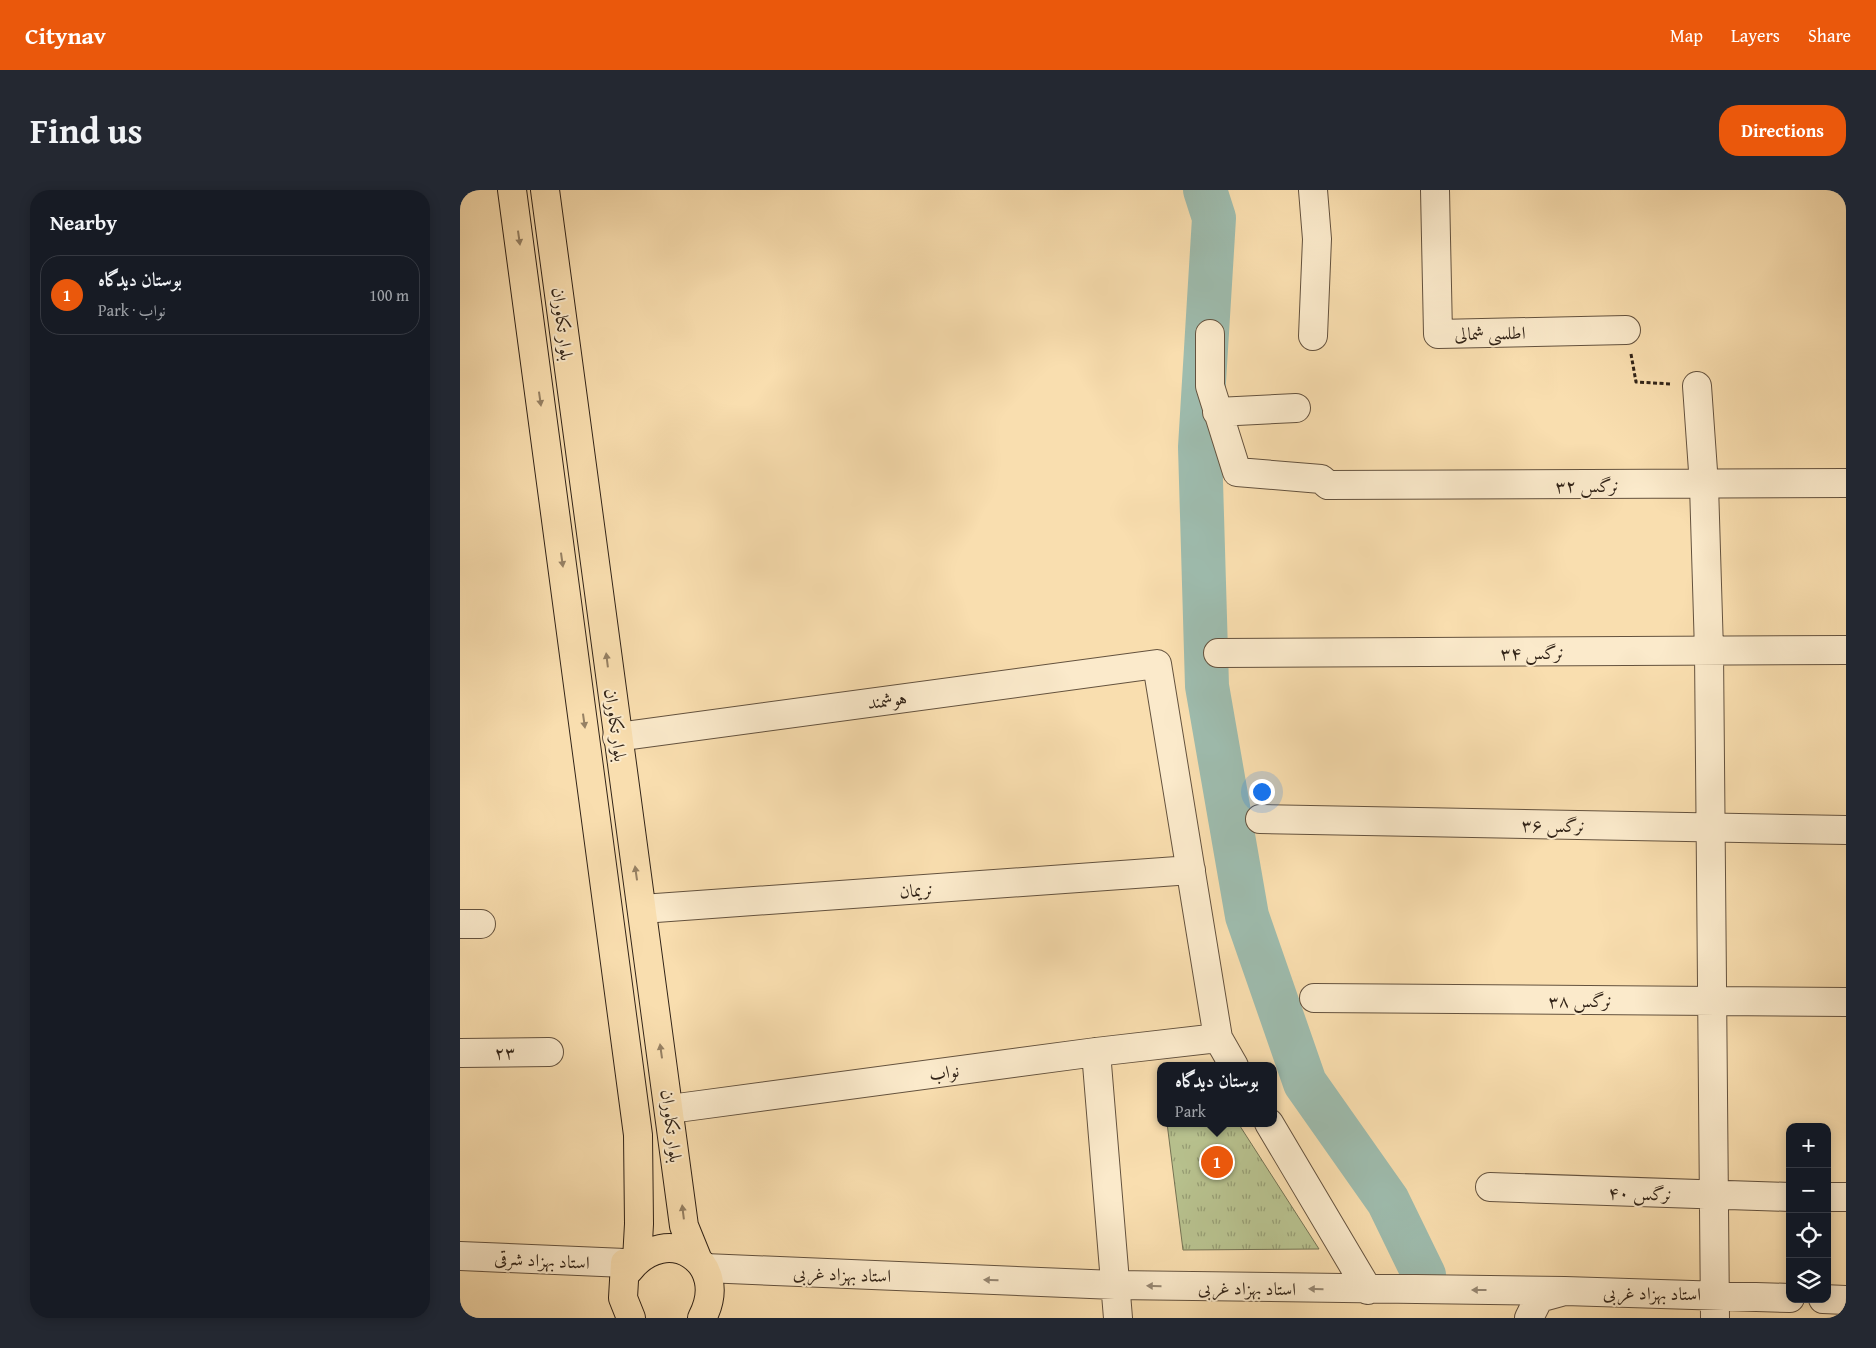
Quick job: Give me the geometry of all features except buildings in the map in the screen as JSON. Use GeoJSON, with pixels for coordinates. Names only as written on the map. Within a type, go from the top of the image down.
{"type":"FeatureCollection","features":[{"type":"Feature","properties":{"kind":"main road","name":"بلوار تکاوران"},"geometry":{"type":"LineString","coordinates":[[512,190],[638,1135],[639,1224],[623,1298],[630,1318]]}},
{"type":"Feature","properties":{"kind":"main road","name":"بلوار تکاوران"},"geometry":{"type":"LineString","coordinates":[[545,190],[617,737],[670,1109],[684,1226],[711,1285],[710,1304],[702,1318]]}},
{"type":"Feature","properties":{"kind":"main road"},"geometry":{"type":"LineString","coordinates":[[631,1261],[651,1251],[666,1247],[682,1250],[701,1263]]}},
{"type":"Feature","properties":{"kind":"street"},"geometry":{"type":"LineString","coordinates":[[1313,190],[1317,239],[1313,336]]}},
{"type":"Feature","properties":{"kind":"street","name":"اطلسی شمالی"},"geometry":{"type":"LineString","coordinates":[[1435,190],[1438,334],[1626,330]]}},
{"type":"Feature","properties":{"kind":"street"},"geometry":{"type":"LineString","coordinates":[[1210,334],[1210,386],[1217,412],[1296,408]]}},
{"type":"Feature","properties":{"kind":"street"},"geometry":{"type":"LineString","coordinates":[[1697,386],[1704,485],[1710,651],[1716,1306]]}},
{"type":"Feature","properties":{"kind":"street","name":"نرگس ۳۲"},"geometry":{"type":"LineString","coordinates":[[1217,412],[1237,472],[1321,479],[1328,485],[1846,483]]}},
{"type":"Feature","properties":{"kind":"street","name":"نرگس ۳۴"},"geometry":{"type":"LineString","coordinates":[[1218,653],[1846,650]]}},
{"type":"Feature","properties":{"kind":"street","name":"هوشمند"},"geometry":{"type":"LineString","coordinates":[[617,737],[1157,664],[1191,870]]}},
{"type":"Feature","properties":{"kind":"street","name":"نرگس ۳۶"},"geometry":{"type":"LineString","coordinates":[[1260,819],[1846,830]]}},
{"type":"Feature","properties":{"kind":"street"},"geometry":{"type":"LineString","coordinates":[[1191,870],[1218,1038],[1232,1062]]}},
{"type":"Feature","properties":{"kind":"street","name":"نریمان"},"geometry":{"type":"LineString","coordinates":[[642,909],[1191,870]]}},
{"type":"Feature","properties":{"kind":"street","name":"نرگس ۳۸"},"geometry":{"type":"LineString","coordinates":[[1314,998],[1846,1002]]}},
{"type":"Feature","properties":{"kind":"street","name":"نواب"},"geometry":{"type":"LineString","coordinates":[[670,1109],[1096,1052],[1218,1038]]}},
{"type":"Feature","properties":{"kind":"street","name":"۲۳"},"geometry":{"type":"LineString","coordinates":[[460,1053],[549,1052]]}},
{"type":"Feature","properties":{"kind":"street"},"geometry":{"type":"LineString","coordinates":[[1096,1052],[1118,1318]]}},
{"type":"Feature","properties":{"kind":"street"},"geometry":{"type":"LineString","coordinates":[[1271,1127],[1368,1290]]}},
{"type":"Feature","properties":{"kind":"street","name":"نرگس ۴۰"},"geometry":{"type":"LineString","coordinates":[[1490,1188],[1715,1196],[1786,1196]]}},
{"type":"Feature","properties":{"kind":"street"},"geometry":{"type":"LineString","coordinates":[[1831,1197],[1846,1197]]}},
{"type":"Feature","properties":{"kind":"street","name":"استاد بهزاد شرقی"},"geometry":{"type":"LineString","coordinates":[[460,1256],[631,1261]]}},
{"type":"Feature","properties":{"kind":"street","name":"استاد بهزاد غربی"},"geometry":{"type":"LineString","coordinates":[[701,1263],[1115,1286],[1565,1291],[1716,1306],[1786,1298]]}},
{"type":"Feature","properties":{"kind":"street"},"geometry":{"type":"LineString","coordinates":[[1507,1290],[1518,1304],[1520,1318]]}},
{"type":"Feature","properties":{"kind":"street"},"geometry":{"type":"LineString","coordinates":[[1530,1318],[1540,1298],[1565,1291]]}},
{"type":"Feature","properties":{"kind":"street"},"geometry":{"type":"LineString","coordinates":[[1831,1299],[1846,1300]]}},
{"type":"Feature","properties":{"kind":"path"},"geometry":{"type":"LineString","coordinates":[[1626,330],[1636,382],[1697,386]]}},
{"type":"Feature","properties":{"kind":"green space"},"geometry":{"type":"Polygon","coordinates":[[[1168,1127],[1241,1127],[1319,1249],[1183,1250],[1168,1127]]]}},
{"type":"Feature","properties":{"kind":"waterway"},"geometry":{"type":"LineString","coordinates":[[1205,190],[1214,218],[1200,447],[1207,686],[1247,916],[1305,1083],[1388,1201],[1424,1275]]}},
{"type":"Feature","properties":{"kind":"place","name":"بوستان دیدگاه"},"geometry":{"type":"Point","coordinates":[1217,1162]}}]}
